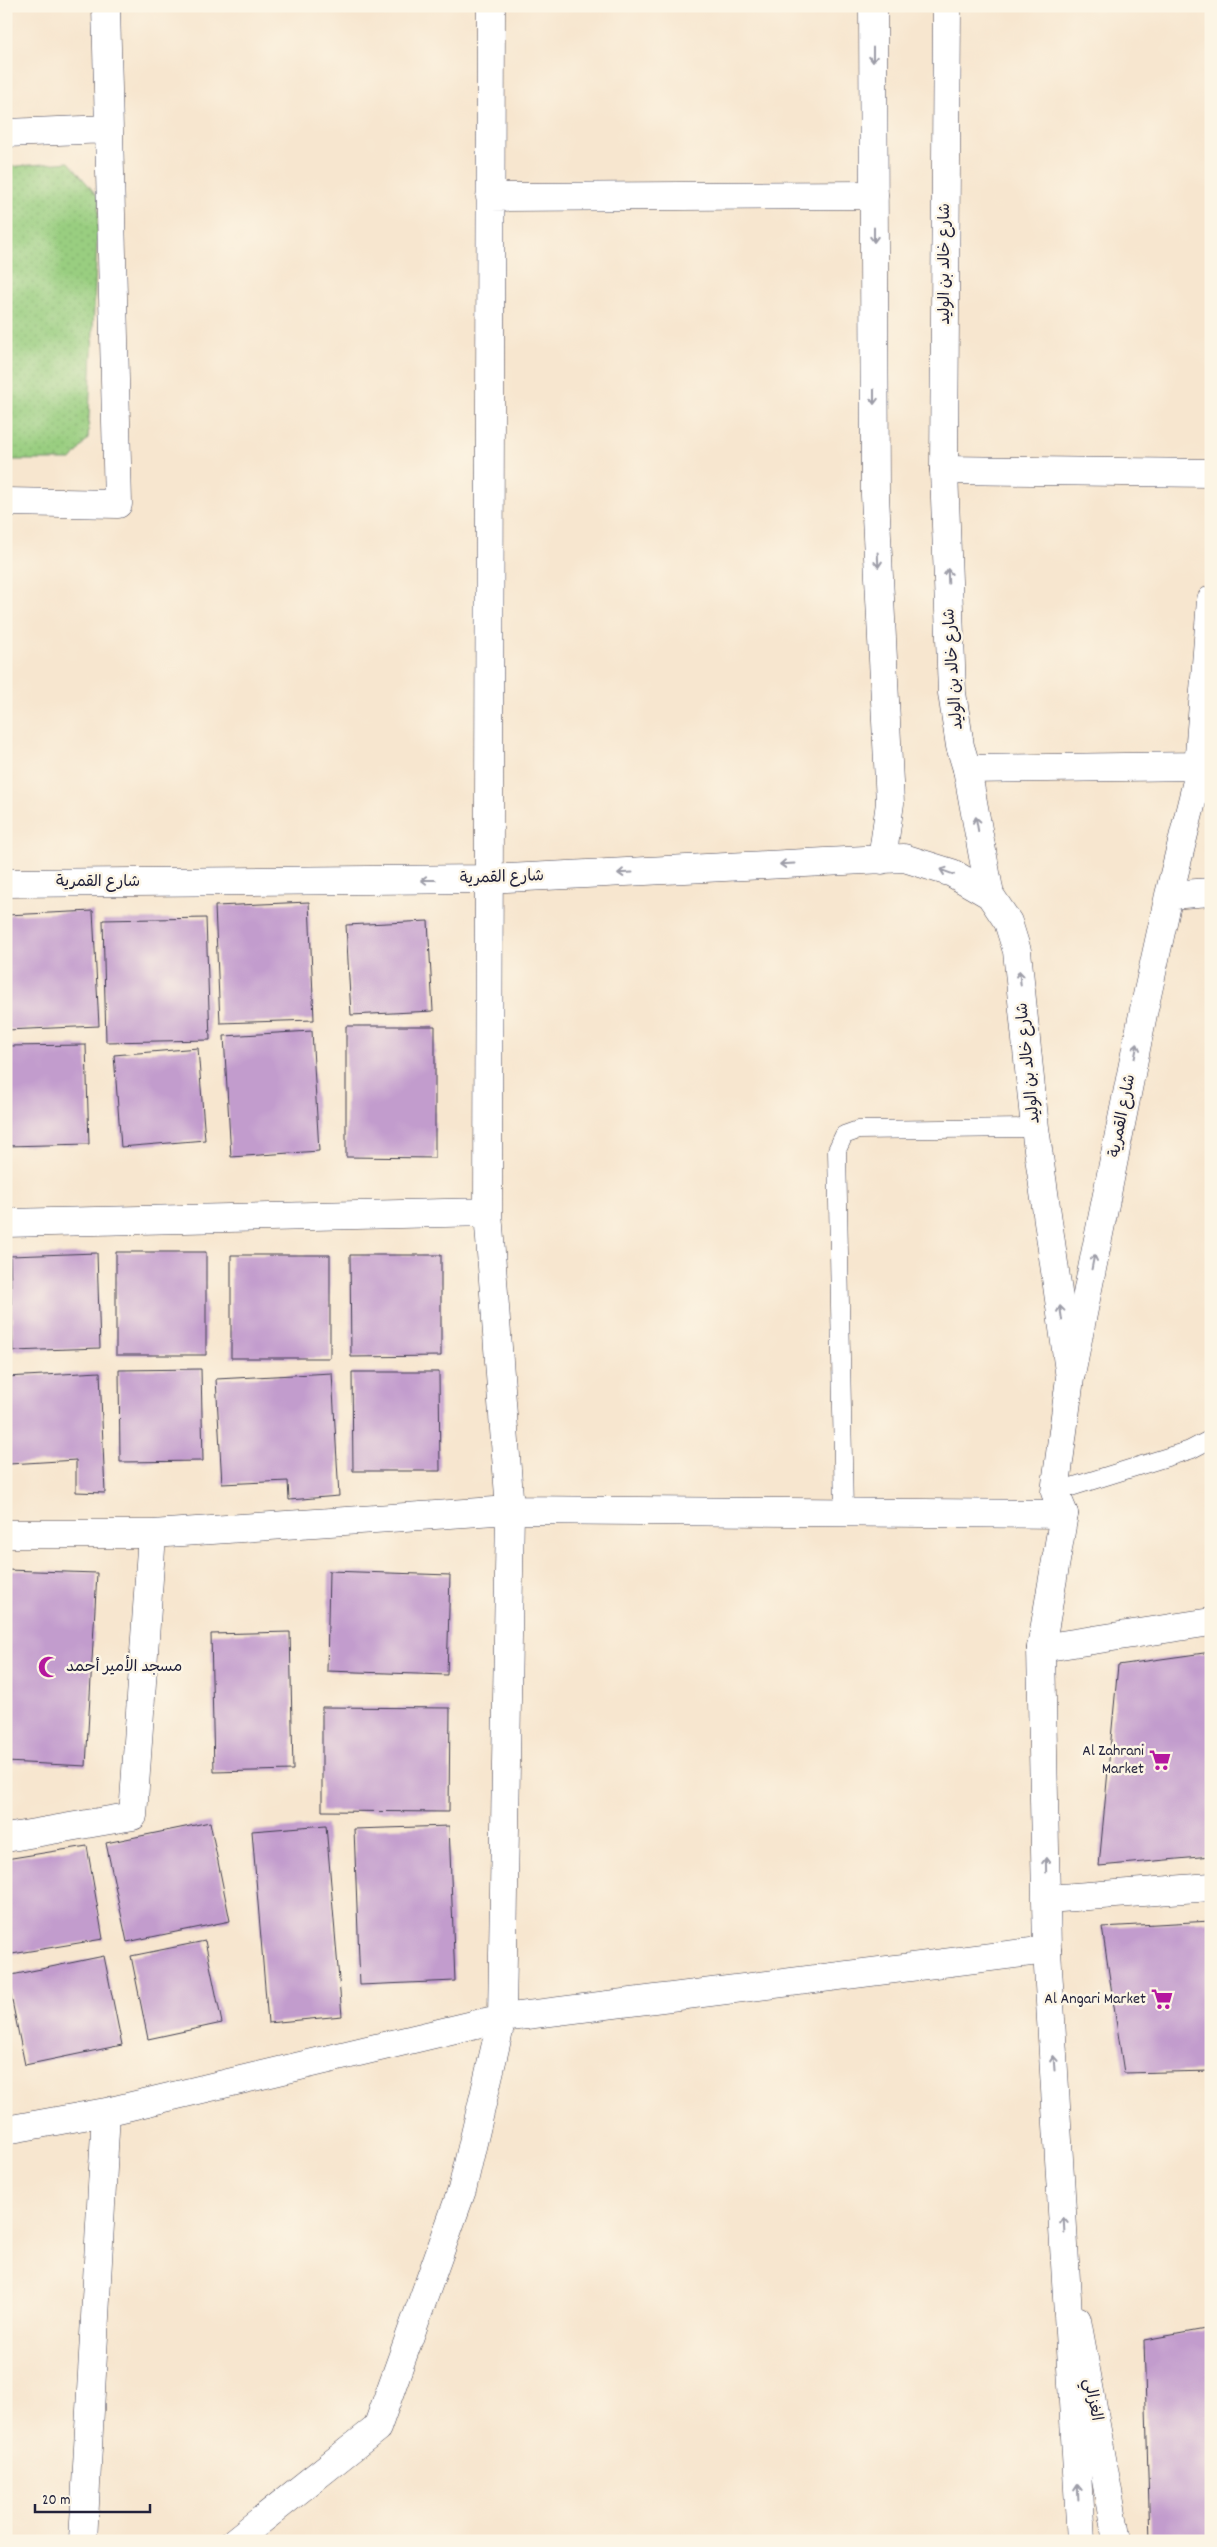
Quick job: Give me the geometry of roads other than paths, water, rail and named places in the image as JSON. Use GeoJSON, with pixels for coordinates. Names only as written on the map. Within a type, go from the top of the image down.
{"type":"FeatureCollection","features":[{"type":"Feature","properties":{"kind":"street"},"geometry":{"type":"LineString","coordinates":[[6,502],[118,504],[106,6]]}},
{"type":"Feature","properties":{"kind":"street"},"geometry":{"type":"LineString","coordinates":[[235,2541],[377,2428],[462,2190],[502,2018],[510,1510],[488,1212],[491,6]]}},
{"type":"Feature","properties":{"kind":"street"},"geometry":{"type":"LineString","coordinates":[[873,6],[875,495],[890,803],[882,860]]}},
{"type":"Feature","properties":{"kind":"street","name":"شارع خالد بن الوليد"},"geometry":{"type":"LineString","coordinates":[[947,6],[944,470],[952,693],[960,746],[967,769],[990,896],[1008,922],[1017,951],[1035,1128],[1070,1378]]}},
{"type":"Feature","properties":{"kind":"street"},"geometry":{"type":"LineString","coordinates":[[6,133],[108,129]]}},
{"type":"Feature","properties":{"kind":"street"},"geometry":{"type":"LineString","coordinates":[[490,197],[874,195]]}},
{"type":"Feature","properties":{"kind":"street"},"geometry":{"type":"LineString","coordinates":[[944,470],[1211,473]]}},
{"type":"Feature","properties":{"kind":"street","name":"شارع القمرية"},"geometry":{"type":"LineString","coordinates":[[1070,1378],[1169,894],[1202,775],[1211,600]]}},
{"type":"Feature","properties":{"kind":"street"},"geometry":{"type":"LineString","coordinates":[[967,769],[1202,775]]}},
{"type":"Feature","properties":{"kind":"street","name":"شارع القمرية"},"geometry":{"type":"LineString","coordinates":[[6,882],[488,879],[904,858],[952,873],[990,896]]}},
{"type":"Feature","properties":{"kind":"street"},"geometry":{"type":"LineString","coordinates":[[1169,894],[1211,892]]}},
{"type":"Feature","properties":{"kind":"street"},"geometry":{"type":"LineString","coordinates":[[6,1223],[488,1212]]}},
{"type":"Feature","properties":{"kind":"street"},"geometry":{"type":"LineString","coordinates":[[1070,1378],[1059,1503],[1042,1648],[1047,1950],[1081,2541]]}},
{"type":"Feature","properties":{"kind":"street"},"geometry":{"type":"LineString","coordinates":[[6,1534],[152,1534],[510,1510],[844,1512],[1059,1503]]}},
{"type":"Feature","properties":{"kind":"street"},"geometry":{"type":"LineString","coordinates":[[6,1838],[133,1816],[152,1534]]}},
{"type":"Feature","properties":{"kind":"street"},"geometry":{"type":"LineString","coordinates":[[1042,1648],[1211,1622]]}},
{"type":"Feature","properties":{"kind":"street"},"geometry":{"type":"LineString","coordinates":[[1047,1899],[1211,1887]]}},
{"type":"Feature","properties":{"kind":"street"},"geometry":{"type":"LineString","coordinates":[[6,2130],[106,2112],[502,2018],[1047,1950]]}},
{"type":"Feature","properties":{"kind":"street"},"geometry":{"type":"LineString","coordinates":[[83,2541],[106,2112]]}},
{"type":"Feature","properties":{"kind":"street","name":"الغزالي"},"geometry":{"type":"LineString","coordinates":[[1066,2259],[1117,2541]]}},
{"type":"Feature","properties":{"kind":"lane"},"geometry":{"type":"LineString","coordinates":[[844,1512],[837,1150],[844,1135],[858,1130],[1035,1128]]}},
{"type":"Feature","properties":{"kind":"lane"},"geometry":{"type":"LineString","coordinates":[[1059,1503],[1190,1450],[1211,1439]]}},
{"type":"Feature","properties":{"kind":"place","name":"مسجد الأمير أحمد"},"geometry":{"type":"Point","coordinates":[49,1667]}},
{"type":"Feature","properties":{"kind":"place","name":"Al Zahrani Market"},"geometry":{"type":"Point","coordinates":[1160,1760]}},
{"type":"Feature","properties":{"kind":"place","name":"Al Angari Market"},"geometry":{"type":"Point","coordinates":[1162,1999]}}]}
